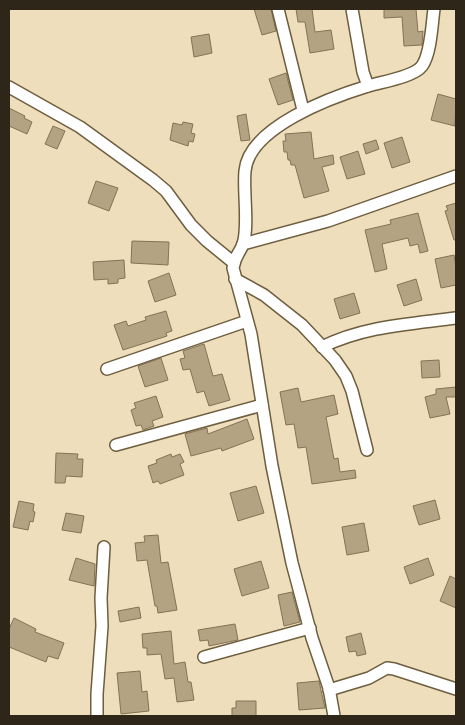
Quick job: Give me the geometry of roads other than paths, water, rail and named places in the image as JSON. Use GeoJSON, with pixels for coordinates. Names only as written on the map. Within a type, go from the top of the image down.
{"type":"FeatureCollection","features":[{"type":"Feature","properties":{"kind":"street"},"geometry":{"type":"LineString","coordinates":[[278,9],[303,110]]}},
{"type":"Feature","properties":{"kind":"street"},"geometry":{"type":"LineString","coordinates":[[352,9],[368,86]]}},
{"type":"Feature","properties":{"kind":"street"},"geometry":{"type":"LineString","coordinates":[[334,716],[329,690],[292,563],[272,466],[251,334],[233,268],[235,257],[243,244],[245,230],[244,176],[247,158],[262,140],[303,110],[368,86],[407,75],[422,66],[432,28],[434,9]]}},
{"type":"Feature","properties":{"kind":"street"},"geometry":{"type":"LineString","coordinates":[[9,87],[80,127],[154,180],[166,191],[202,236],[234,263]]}},
{"type":"Feature","properties":{"kind":"street"},"geometry":{"type":"LineString","coordinates":[[243,244],[328,221],[456,176]]}},
{"type":"Feature","properties":{"kind":"street"},"geometry":{"type":"LineString","coordinates":[[235,279],[264,295],[302,324],[334,360],[346,376],[352,391],[367,450]]}},
{"type":"Feature","properties":{"kind":"street"},"geometry":{"type":"LineString","coordinates":[[322,347],[361,331],[456,318]]}},
{"type":"Feature","properties":{"kind":"street"},"geometry":{"type":"LineString","coordinates":[[107,369],[247,321]]}},
{"type":"Feature","properties":{"kind":"street"},"geometry":{"type":"LineString","coordinates":[[116,446],[262,405]]}},
{"type":"Feature","properties":{"kind":"street"},"geometry":{"type":"LineString","coordinates":[[97,716],[104,547]]}},
{"type":"Feature","properties":{"kind":"street"},"geometry":{"type":"LineString","coordinates":[[204,657],[310,628]]}},
{"type":"Feature","properties":{"kind":"street"},"geometry":{"type":"LineString","coordinates":[[329,690],[369,678],[387,668],[456,689]]}}]}
